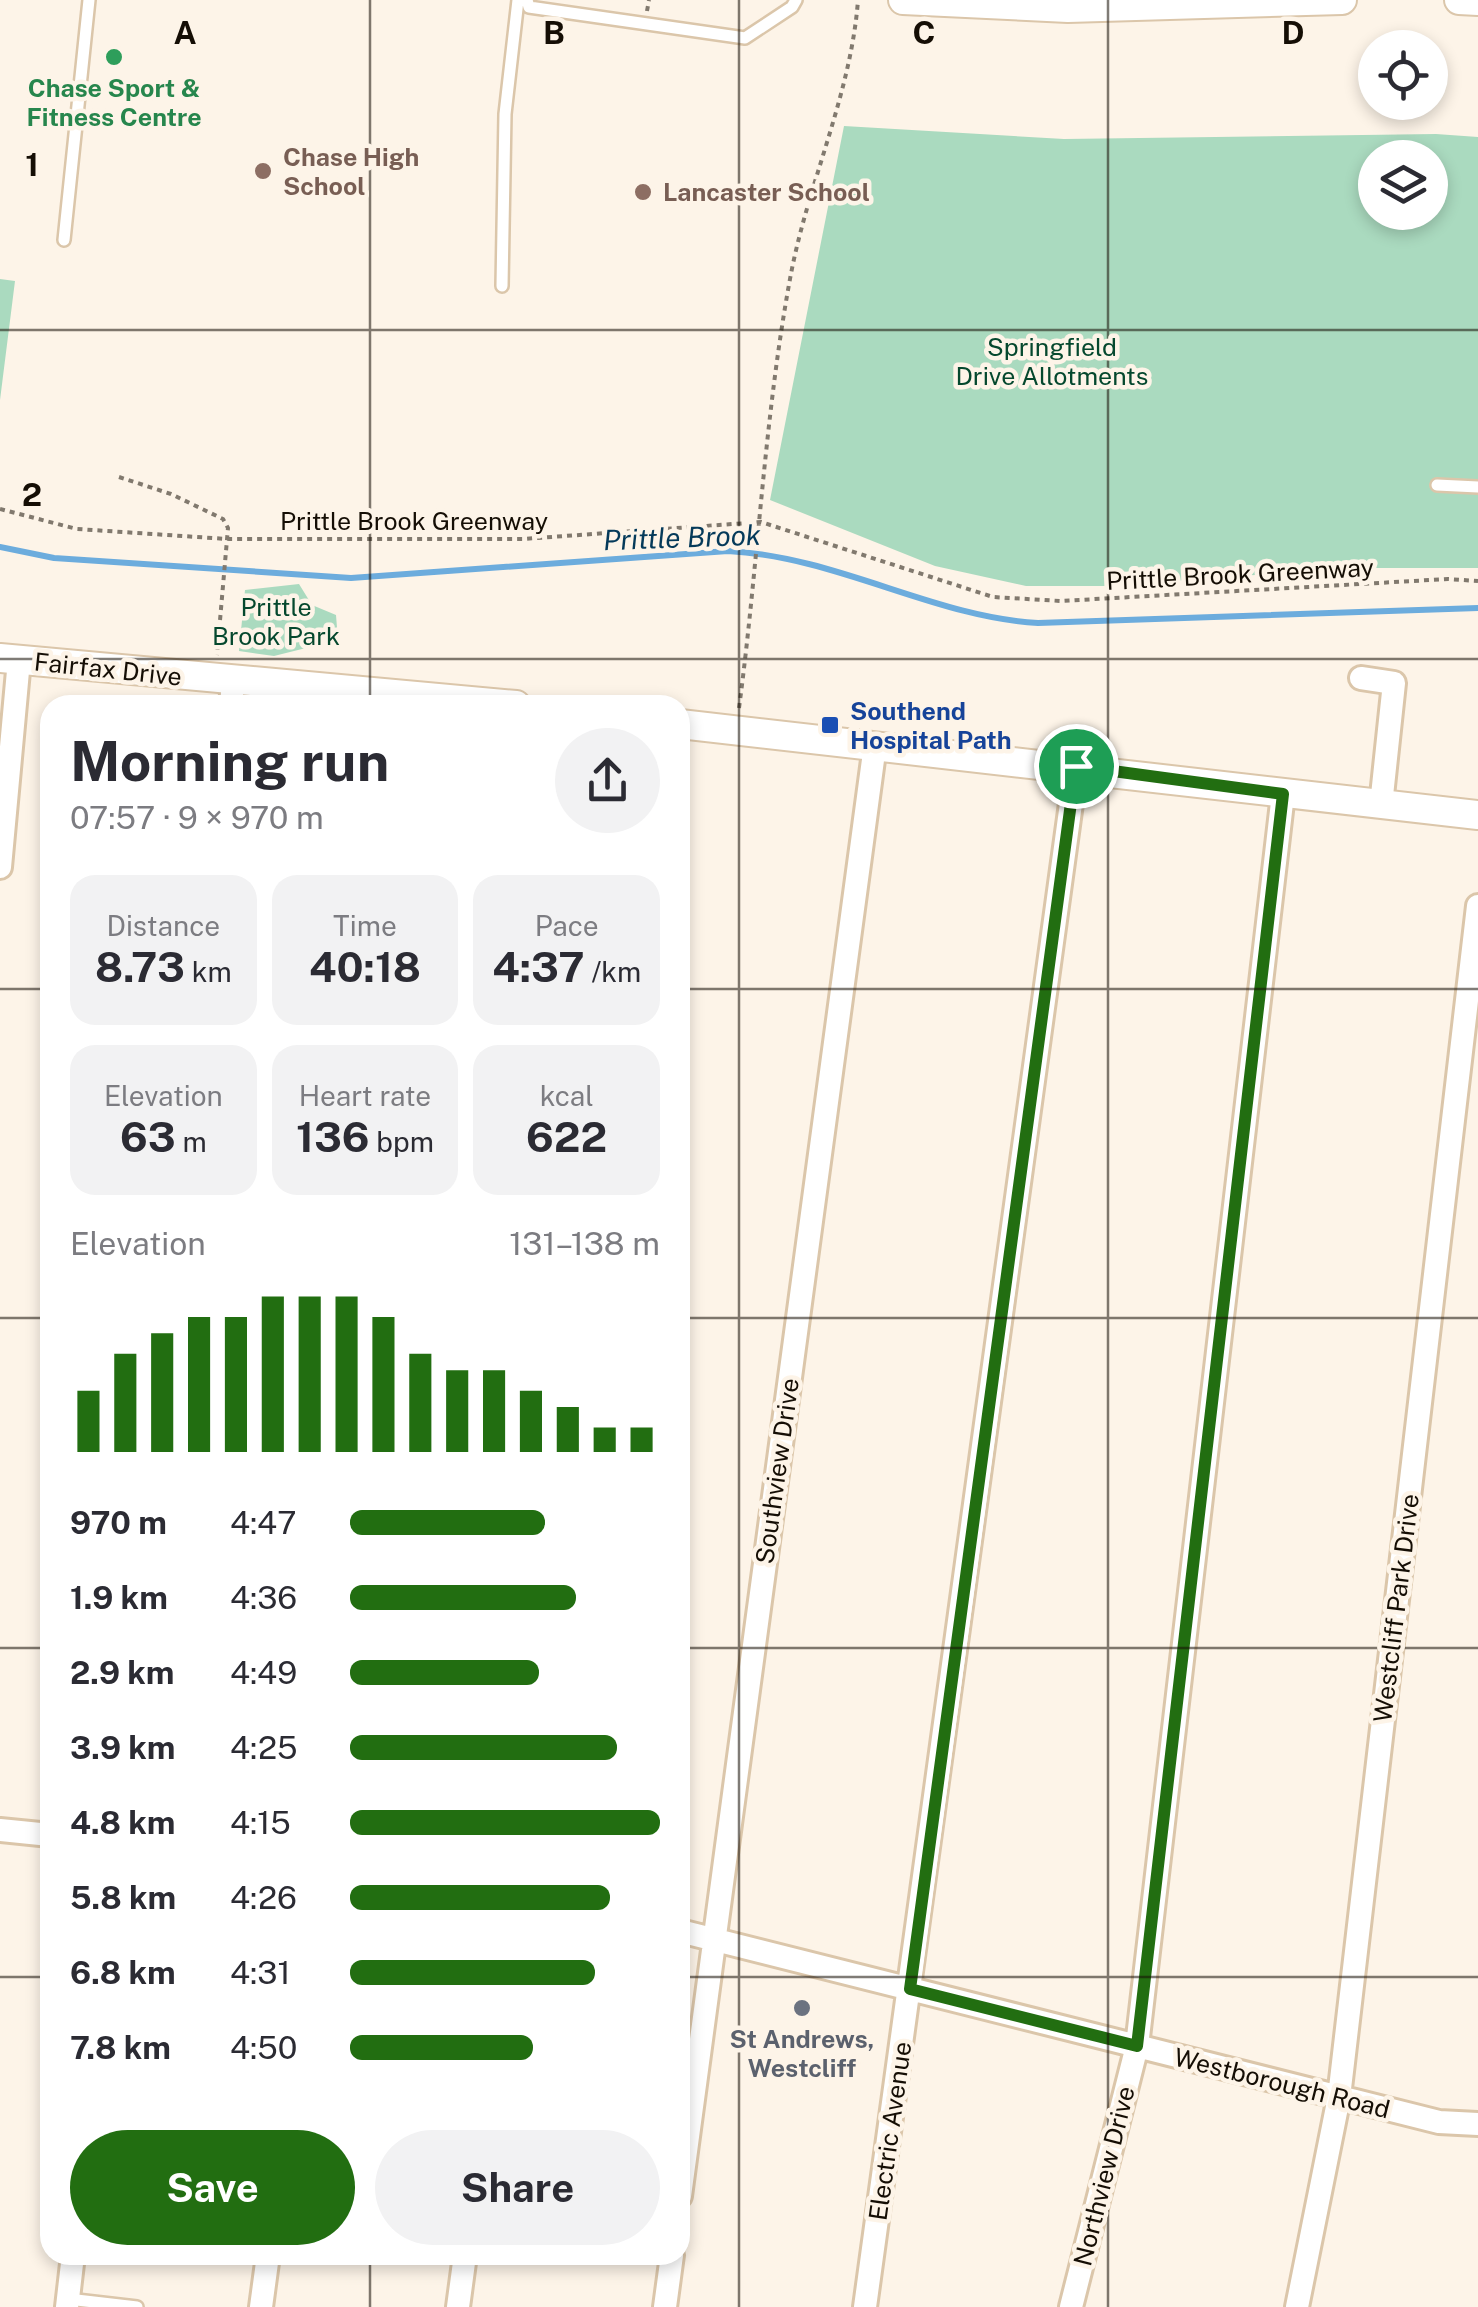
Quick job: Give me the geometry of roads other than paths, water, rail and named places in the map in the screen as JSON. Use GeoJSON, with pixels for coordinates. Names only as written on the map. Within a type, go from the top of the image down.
{"type":"FeatureCollection","features":[{"type":"Feature","properties":{"kind":"street"},"geometry":{"type":"LineString","coordinates":[[903,0],[1068,8],[1342,0]]}},
{"type":"Feature","properties":{"kind":"street"},"geometry":{"type":"LineString","coordinates":[[1460,0],[1478,1]]}},
{"type":"Feature","properties":{"kind":"street"},"geometry":{"type":"LineString","coordinates":[[0,867],[10,659]]}},
{"type":"Feature","properties":{"kind":"street","name":"Fairfax Drive"},"geometry":{"type":"LineString","coordinates":[[10,659],[380,695]]}},
{"type":"Feature","properties":{"kind":"street"},"geometry":{"type":"LineString","coordinates":[[1361,678],[1394,683],[1381,805]]}},
{"type":"Feature","properties":{"kind":"street"},"geometry":{"type":"LineString","coordinates":[[690,725],[1076,766],[1478,816]]}},
{"type":"Feature","properties":{"kind":"street","name":"Southview Drive"},"geometry":{"type":"LineString","coordinates":[[690,2121],[875,745]]}},
{"type":"Feature","properties":{"kind":"street","name":"Electric Avenue"},"geometry":{"type":"LineString","coordinates":[[865,2307],[1076,766]]}},
{"type":"Feature","properties":{"kind":"street","name":"Northview Drive"},"geometry":{"type":"LineString","coordinates":[[1072,2307],[1137,2046],[1283,794]]}},
{"type":"Feature","properties":{"kind":"street","name":"Westcliff Park Drive"},"geometry":{"type":"LineString","coordinates":[[1297,2307],[1339,2097],[1478,906]]}},
{"type":"Feature","properties":{"kind":"street"},"geometry":{"type":"LineString","coordinates":[[0,1830],[40,1834]]}},
{"type":"Feature","properties":{"kind":"street","name":"Westborough Road"},"geometry":{"type":"LineString","coordinates":[[690,1934],[1439,2122],[1478,2124]]}},
{"type":"Feature","properties":{"kind":"street"},"geometry":{"type":"LineString","coordinates":[[68,2303],[71,2265]]}},
{"type":"Feature","properties":{"kind":"street"},"geometry":{"type":"LineString","coordinates":[[261,2307],[267,2265]]}},
{"type":"Feature","properties":{"kind":"street"},"geometry":{"type":"LineString","coordinates":[[458,2307],[464,2265]]}},
{"type":"Feature","properties":{"kind":"street"},"geometry":{"type":"LineString","coordinates":[[666,2307],[671,2265]]}},
{"type":"Feature","properties":{"kind":"lane"},"geometry":{"type":"LineString","coordinates":[[64,240],[89,0]]}},
{"type":"Feature","properties":{"kind":"lane"},"geometry":{"type":"LineString","coordinates":[[502,286],[505,114],[518,0]]}},
{"type":"Feature","properties":{"kind":"lane"},"geometry":{"type":"LineString","coordinates":[[527,0],[529,8],[745,38],[792,8],[796,0]]}},
{"type":"Feature","properties":{"kind":"lane"},"geometry":{"type":"LineString","coordinates":[[1436,485],[1478,486]]}},
{"type":"Feature","properties":{"kind":"lane"},"geometry":{"type":"LineString","coordinates":[[68,2303],[137,2307]]}},
{"type":"Feature","properties":{"kind":"waterway","name":"Prittle Brook"},"geometry":{"type":"LineString","coordinates":[[0,547],[54,558],[351,578],[728,551],[808,564],[961,610],[1038,623],[1478,608]]}},
{"type":"Feature","properties":{"kind":"place","name":"Chase Sport & Fitness Centre"},"geometry":{"type":"Point","coordinates":[114,57]}},
{"type":"Feature","properties":{"kind":"place","name":"Chase High School"},"geometry":{"type":"Point","coordinates":[263,171]}},
{"type":"Feature","properties":{"kind":"place","name":"Lancaster School"},"geometry":{"type":"Point","coordinates":[643,192]}},
{"type":"Feature","properties":{"kind":"place","name":"Southend Hospital Path"},"geometry":{"type":"Point","coordinates":[830,725]}},
{"type":"Feature","properties":{"kind":"place","name":"St Andrews, Westcliff"},"geometry":{"type":"Point","coordinates":[802,2008]}},
{"type":"Feature","properties":{"kind":"park label","name":"Springfield Drive Allotments"},"geometry":{"type":"Point","coordinates":[1052,362]}},
{"type":"Feature","properties":{"kind":"park label","name":"Prittle Brook Park"},"geometry":{"type":"Point","coordinates":[276,622]}}]}
